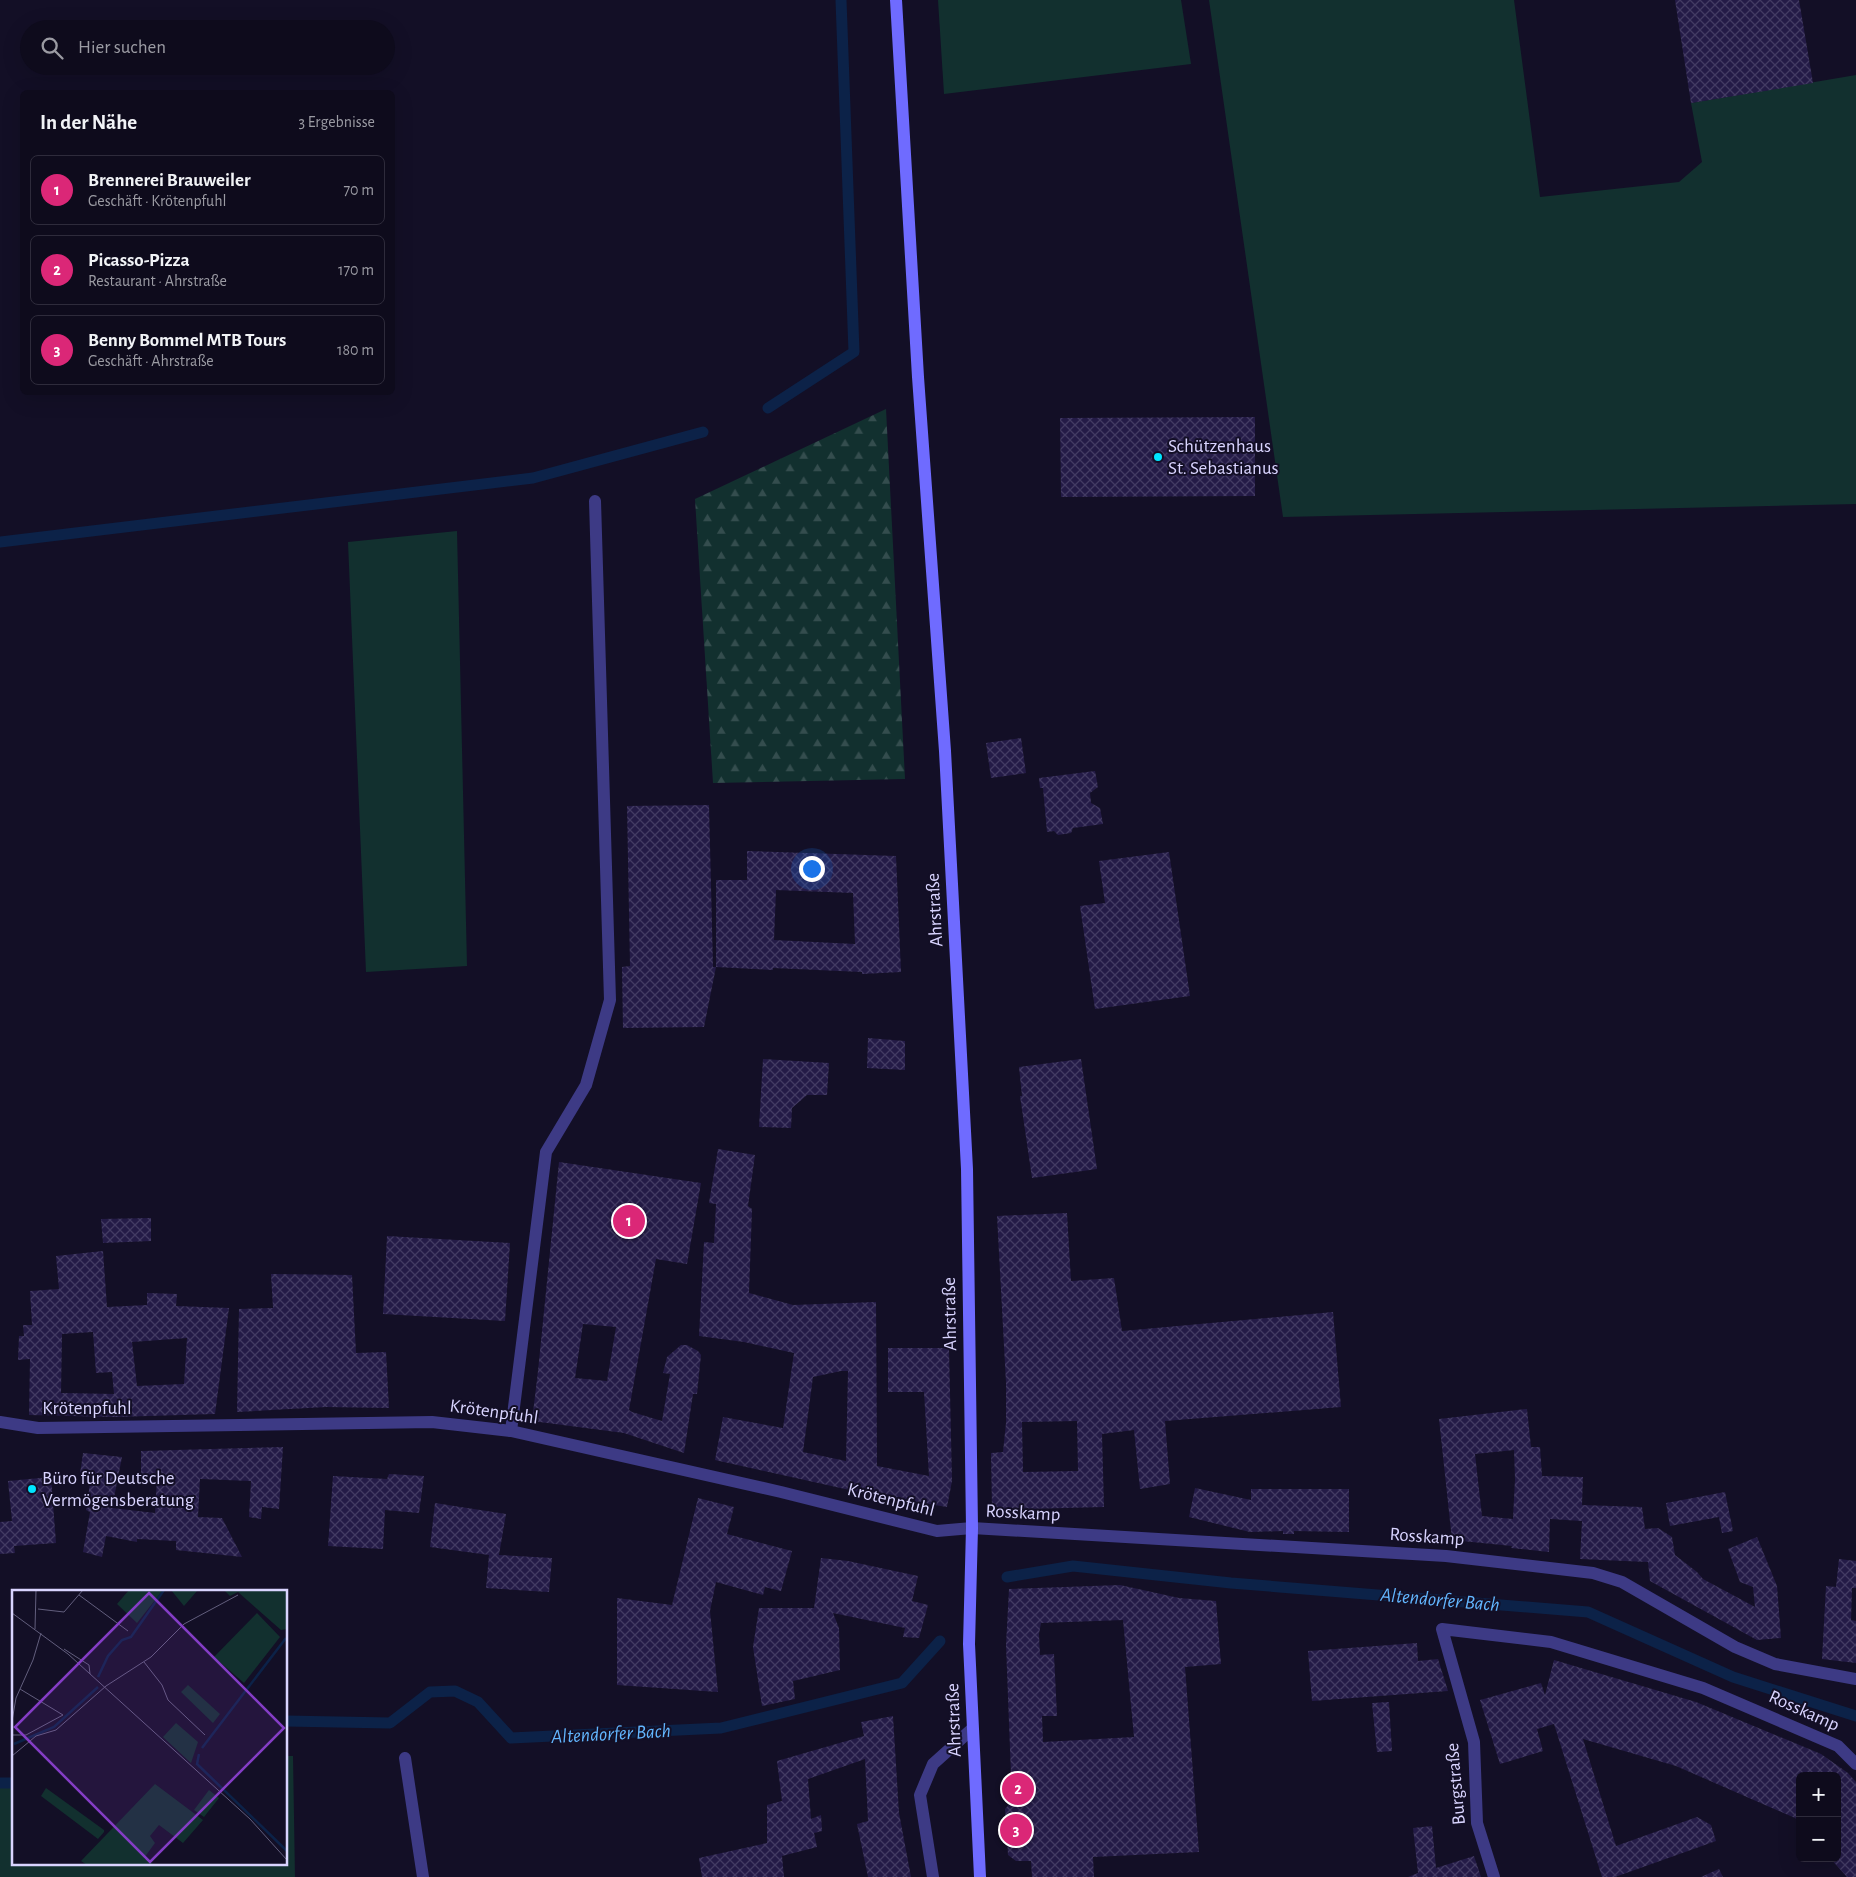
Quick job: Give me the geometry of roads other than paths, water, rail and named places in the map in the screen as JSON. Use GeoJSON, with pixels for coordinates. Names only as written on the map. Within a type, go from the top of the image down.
{"type":"FeatureCollection","features":[{"type":"Feature","properties":{"kind":"main road","name":"Ahrstraße"},"geometry":{"type":"LineString","coordinates":[[896,0],[919,387],[945,751],[968,1169],[972,1528],[969,1644],[980,1877]]}},
{"type":"Feature","properties":{"kind":"street"},"geometry":{"type":"LineString","coordinates":[[511,1431],[546,1152],[586,1085],[610,1000],[595,501]]}},
{"type":"Feature","properties":{"kind":"street","name":"Krötenpfuhl"},"geometry":{"type":"LineString","coordinates":[[0,1422],[38,1428],[432,1422],[511,1431],[781,1492],[937,1531],[972,1528]]}},
{"type":"Feature","properties":{"kind":"street","name":"Rosskamp"},"geometry":{"type":"LineString","coordinates":[[972,1528],[1446,1556],[1593,1573],[1622,1582],[1735,1646],[1776,1664],[1856,1679]]}},
{"type":"Feature","properties":{"kind":"street","name":"Rosskamp"},"geometry":{"type":"LineString","coordinates":[[1442,1629],[1551,1642],[1703,1688],[1838,1746],[1856,1764]]}},
{"type":"Feature","properties":{"kind":"street","name":"Burgstraße"},"geometry":{"type":"LineString","coordinates":[[1442,1629],[1474,1742],[1477,1823],[1494,1877]]}},
{"type":"Feature","properties":{"kind":"street"},"geometry":{"type":"LineString","coordinates":[[932,1877],[920,1795],[933,1764],[972,1729]]}},
{"type":"Feature","properties":{"kind":"street"},"geometry":{"type":"LineString","coordinates":[[405,1758],[423,1877]]}},
{"type":"Feature","properties":{"kind":"waterway"},"geometry":{"type":"LineString","coordinates":[[768,408],[854,352],[841,0]]}},
{"type":"Feature","properties":{"kind":"waterway"},"geometry":{"type":"LineString","coordinates":[[0,542],[533,478],[703,432]]}},
{"type":"Feature","properties":{"kind":"waterway","name":"Altendorfer Bach"},"geometry":{"type":"LineString","coordinates":[[1007,1577],[1073,1566],[1231,1583],[1588,1612],[1733,1677],[1856,1716]]}},
{"type":"Feature","properties":{"kind":"waterway","name":"Altendorfer Bach"},"geometry":{"type":"LineString","coordinates":[[288,1721],[390,1723],[430,1692],[455,1691],[478,1702],[511,1738],[721,1728],[902,1683],[940,1641]]}},
{"type":"Feature","properties":{"kind":"waterway","name":"Altendorfer Bach"},"geometry":{"type":"LineString","coordinates":[[0,1783],[12,1783]]}},
{"type":"Feature","properties":{"kind":"place","name":"Schützenhaus St. Sebastianus"},"geometry":{"type":"Point","coordinates":[1158,457]}},
{"type":"Feature","properties":{"kind":"place","name":"Brennerei Brauweiler"},"geometry":{"type":"Point","coordinates":[629,1221]}},
{"type":"Feature","properties":{"kind":"place","name":"Büro für Deutsche Vermögensberatung"},"geometry":{"type":"Point","coordinates":[32,1489]}},
{"type":"Feature","properties":{"kind":"place","name":"Picasso-Pizza"},"geometry":{"type":"Point","coordinates":[1018,1789]}},
{"type":"Feature","properties":{"kind":"place","name":"Benny Bommel MTB Tours"},"geometry":{"type":"Point","coordinates":[1016,1830]}}]}
